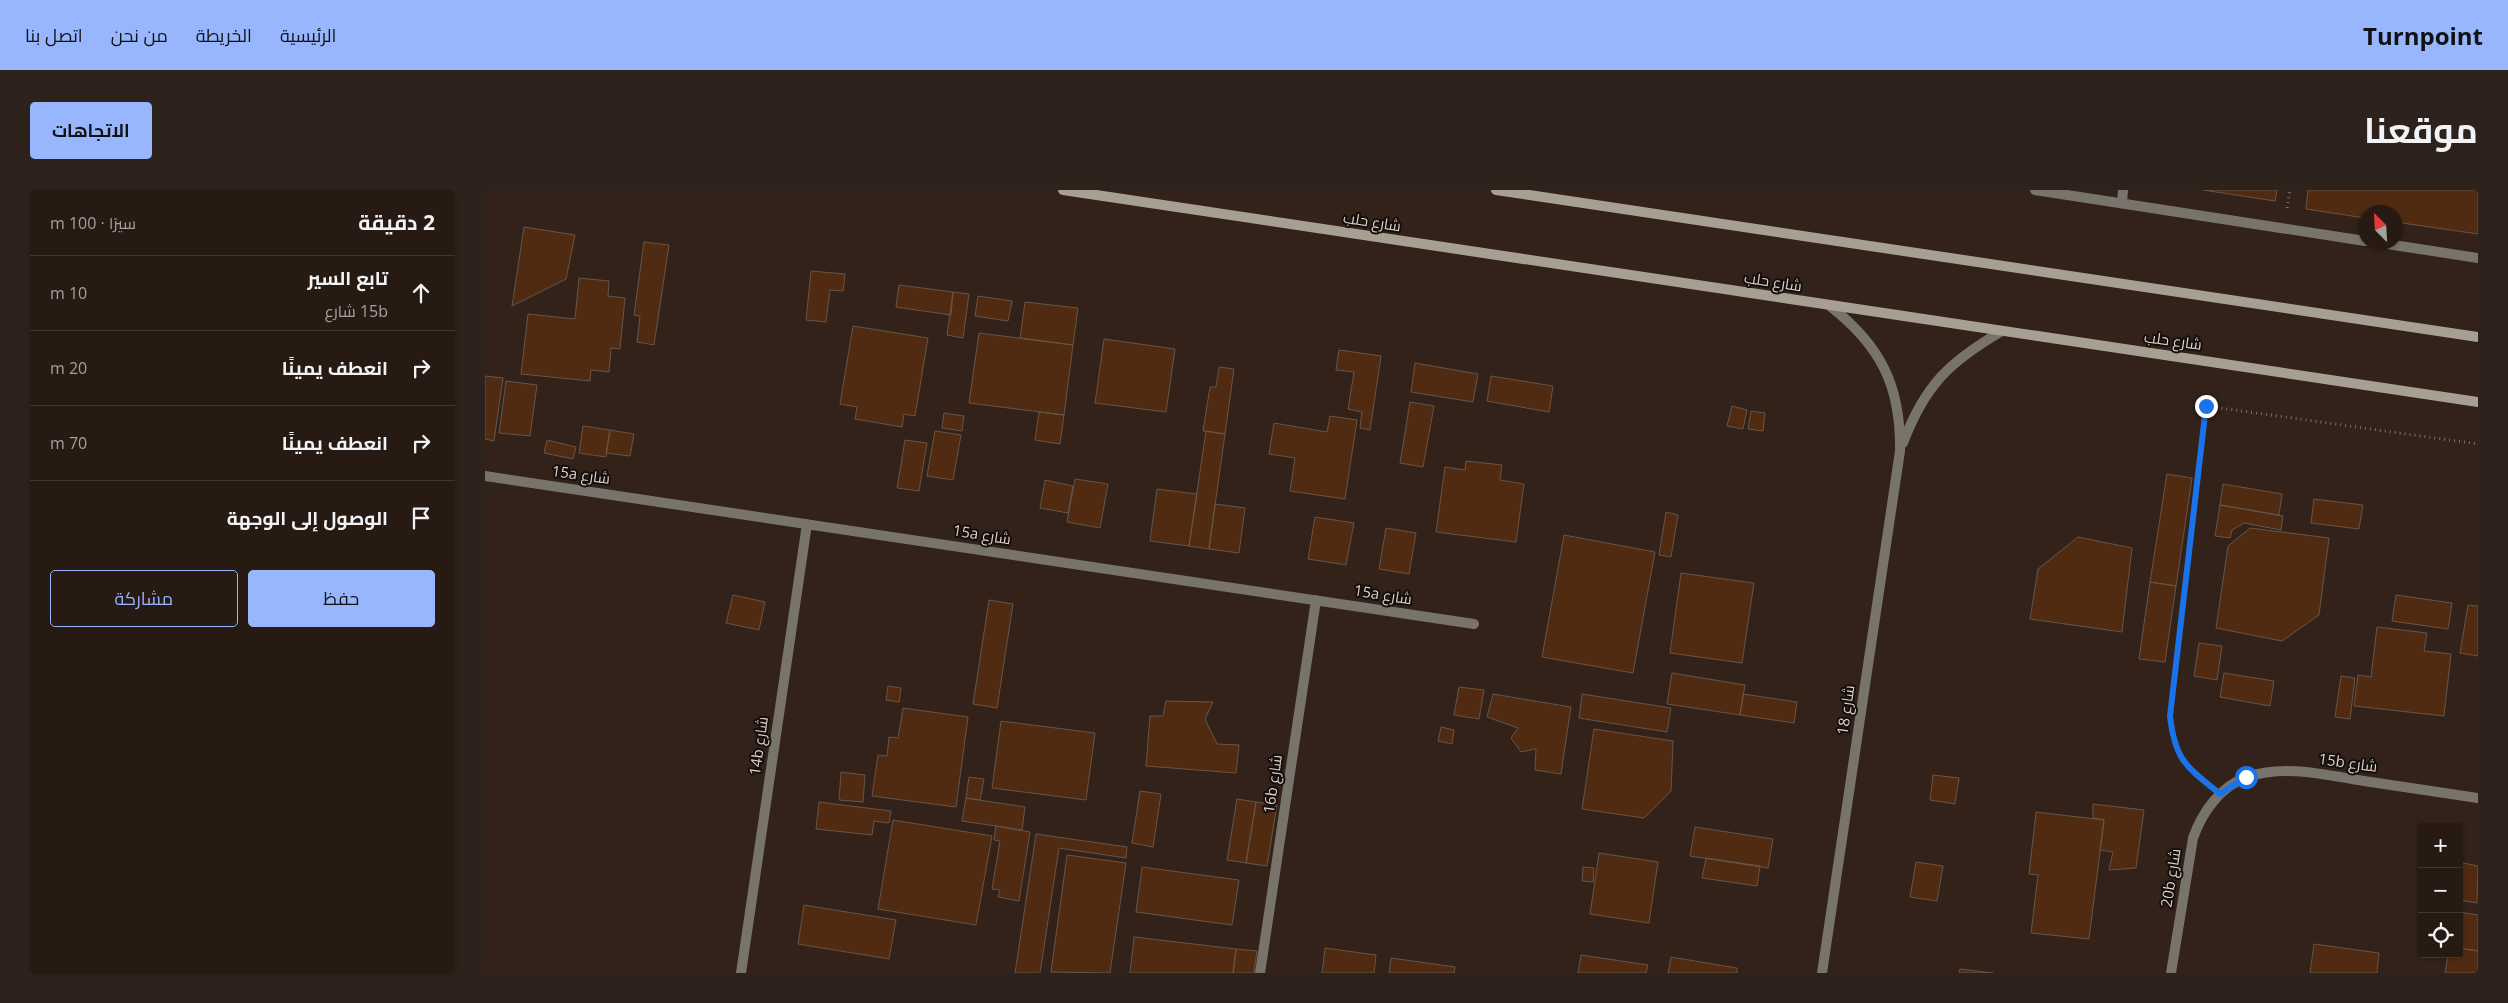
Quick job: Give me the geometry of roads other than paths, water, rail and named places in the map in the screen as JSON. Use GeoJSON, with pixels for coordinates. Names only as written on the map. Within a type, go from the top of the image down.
{"type":"FeatureCollection","features":[{"type":"Feature","properties":{"kind":"street","name":"شارع حلب"},"geometry":{"type":"LineString","coordinates":[[1063,190],[2478,402]]}},
{"type":"Feature","properties":{"kind":"street"},"geometry":{"type":"LineString","coordinates":[[1497,190],[2478,337]]}},
{"type":"Feature","properties":{"kind":"street"},"geometry":{"type":"LineString","coordinates":[[2035,190],[2358,240]]}},
{"type":"Feature","properties":{"kind":"street"},"geometry":{"type":"LineString","coordinates":[[2122,203],[2123,190]]}},
{"type":"Feature","properties":{"kind":"street"},"geometry":{"type":"LineString","coordinates":[[2403,246],[2478,258]]}},
{"type":"Feature","properties":{"kind":"street","name":"شارع 18"},"geometry":{"type":"LineString","coordinates":[[1822,973],[1900,451],[1900,422],[1895,395],[1886,369],[1871,344],[1852,324],[1830,306]]}},
{"type":"Feature","properties":{"kind":"street","name":"شارع 18"},"geometry":{"type":"LineString","coordinates":[[1900,451],[1914,413],[1937,380],[1967,352],[2002,331]]}},
{"type":"Feature","properties":{"kind":"street","name":"15a شارع"},"geometry":{"type":"LineString","coordinates":[[485,476],[1475,624]]}},
{"type":"Feature","properties":{"kind":"street","name":"14b شارع"},"geometry":{"type":"LineString","coordinates":[[741,973],[807,524]]}},
{"type":"Feature","properties":{"kind":"street","name":"16b شارع"},"geometry":{"type":"LineString","coordinates":[[1260,973],[1316,600]]}},
{"type":"Feature","properties":{"kind":"street","name":"15b شارع"},"geometry":{"type":"LineString","coordinates":[[2220,794],[2246,777],[2276,770],[2307,772],[2478,798]]}},
{"type":"Feature","properties":{"kind":"street","name":"20b شارع"},"geometry":{"type":"LineString","coordinates":[[2171,973],[2193,838],[2199,822],[2220,794]]}}]}
